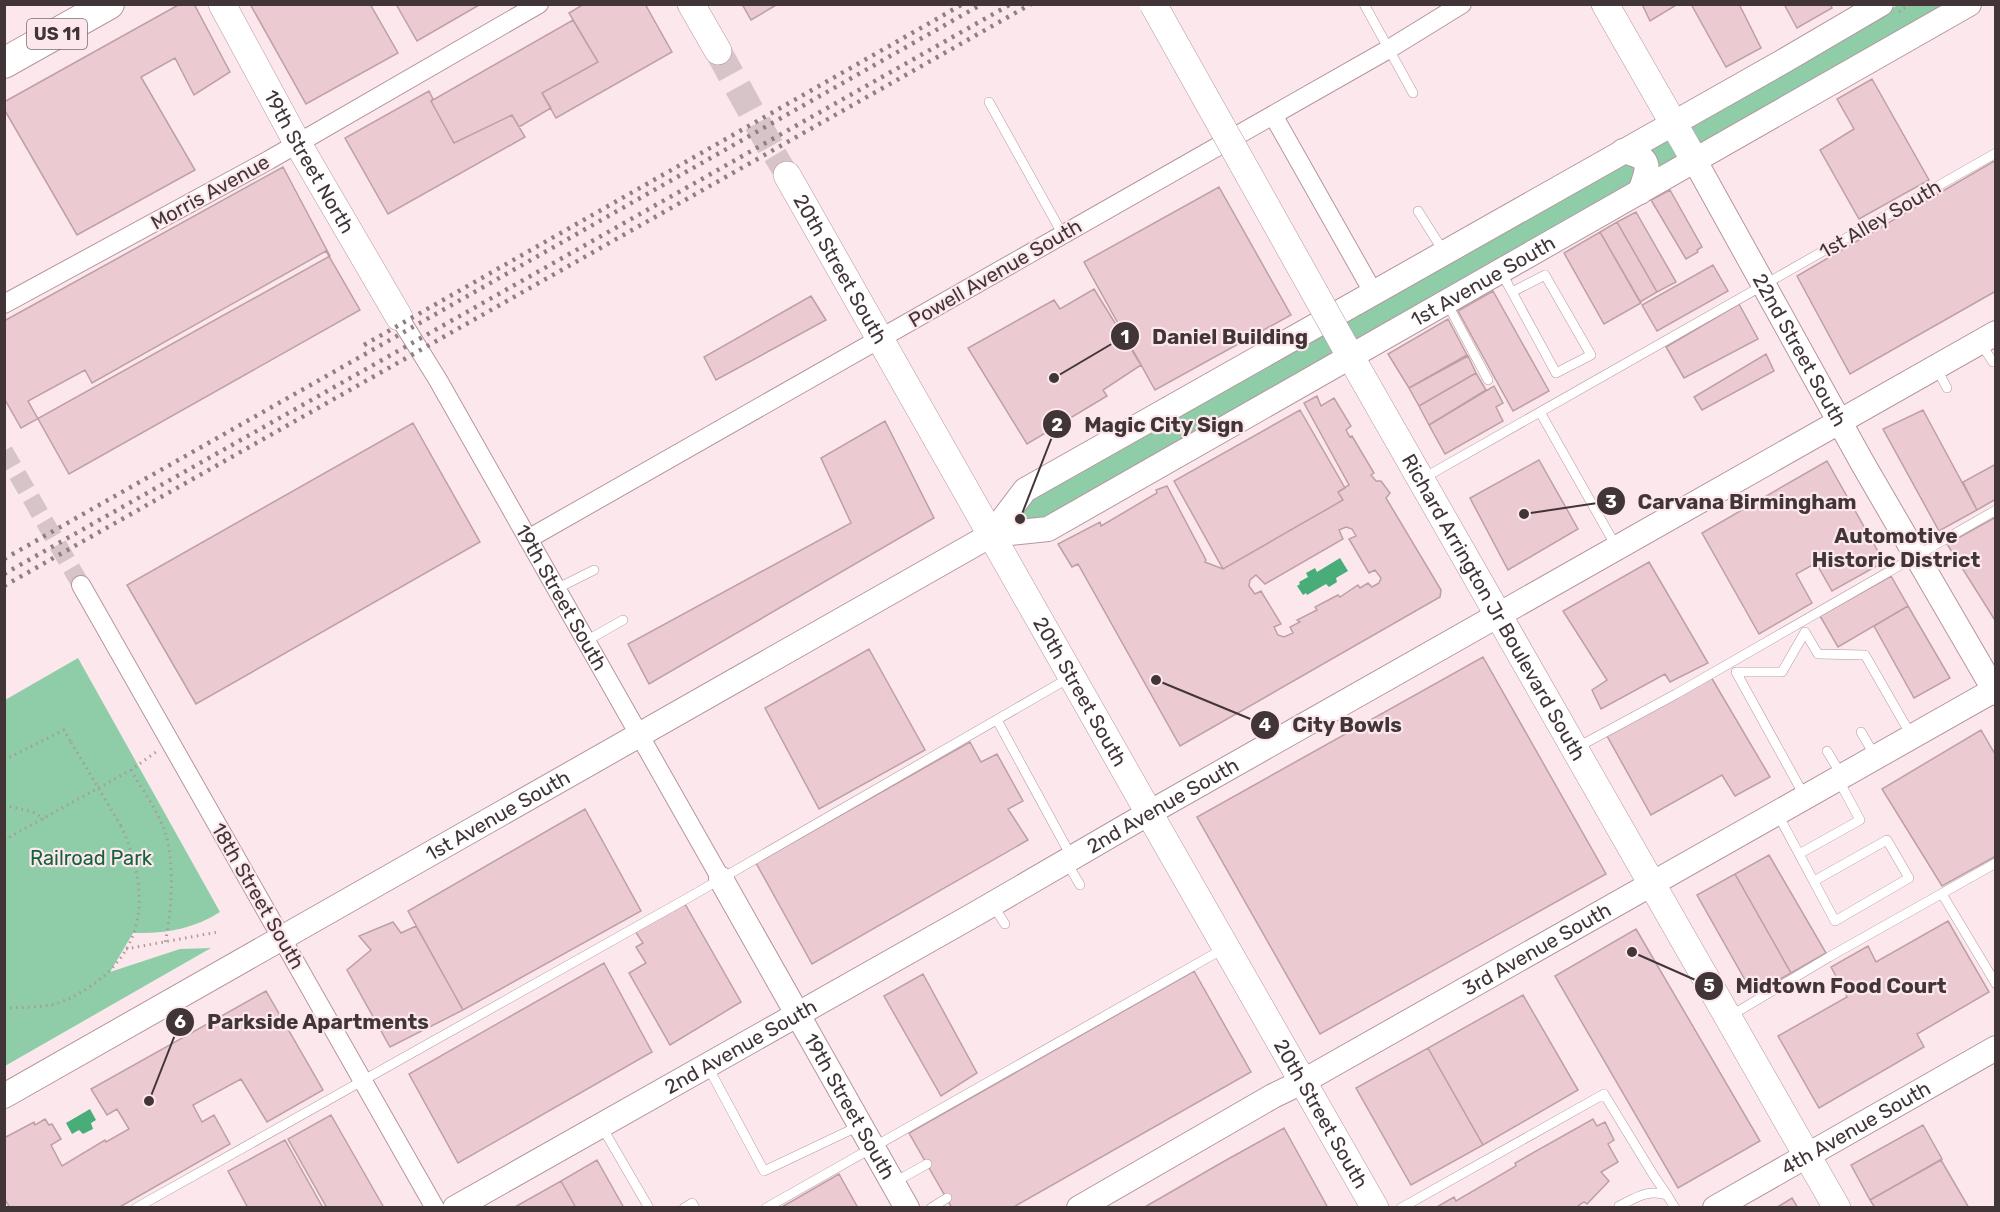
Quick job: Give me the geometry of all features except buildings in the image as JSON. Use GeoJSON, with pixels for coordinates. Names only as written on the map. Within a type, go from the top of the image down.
{"type":"FeatureCollection","features":[{"type":"Feature","properties":{"kind":"main road","name":"US 11"},"geometry":{"type":"LineString","coordinates":[[4,63],[109,4]]}},
{"type":"Feature","properties":{"kind":"main road","name":"19th Street North"},"geometry":{"type":"LineString","coordinates":[[222,4],[298,144],[399,317]]}},
{"type":"Feature","properties":{"kind":"main road"},"geometry":{"type":"LineString","coordinates":[[691,4],[717,51]]}},
{"type":"Feature","properties":{"kind":"main road","name":"Richard Arrington Jr Boulevard South"},"geometry":{"type":"LineString","coordinates":[[1153,4],[1497,616],[1837,1208]]}},
{"type":"Feature","properties":{"kind":"main road","name":"22nd Street South"},"geometry":{"type":"LineString","coordinates":[[1605,4],[1695,161]]}},
{"type":"Feature","properties":{"kind":"main road","name":"20th Street South"},"geometry":{"type":"LineString","coordinates":[[787,175],[1375,1208]]}},
{"type":"Feature","properties":{"kind":"street","name":"Morris Avenue"},"geometry":{"type":"LineString","coordinates":[[4,304],[298,144],[539,4]]}},
{"type":"Feature","properties":{"kind":"street","name":"Powell Avenue South"},"geometry":{"type":"LineString","coordinates":[[528,539],[1389,49],[1462,4]]}},
{"type":"Feature","properties":{"kind":"street","name":"1st Avenue South"},"geometry":{"type":"LineString","coordinates":[[4,1096],[991,535],[1025,490],[1881,4]]}},
{"type":"Feature","properties":{"kind":"street","name":"1st Avenue South"},"geometry":{"type":"LineString","coordinates":[[991,535],[1048,530],[1348,352],[1447,303],[1506,282],[1640,192],[1969,4]]}},
{"type":"Feature","properties":{"kind":"street"},"geometry":{"type":"LineString","coordinates":[[1273,115],[1373,292]]}},
{"type":"Feature","properties":{"kind":"street"},"geometry":{"type":"LineString","coordinates":[[1623,151],[1638,154],[1645,161],[1647,171],[1640,192]]}},
{"type":"Feature","properties":{"kind":"street","name":"22nd Street South"},"geometry":{"type":"LineString","coordinates":[[1695,161],[1915,555],[1995,691]]}},
{"type":"Feature","properties":{"kind":"street","name":"19th Street South"},"geometry":{"type":"LineString","coordinates":[[399,317],[438,380],[907,1208]]}},
{"type":"Feature","properties":{"kind":"street","name":"2nd Avenue South"},"geometry":{"type":"LineString","coordinates":[[455,1208],[798,1014],[999,914],[1069,860],[1149,813],[1988,337]]}},
{"type":"Feature","properties":{"kind":"street","name":"18th Street South"},"geometry":{"type":"LineString","coordinates":[[81,585],[435,1208]]}},
{"type":"Feature","properties":{"kind":"street","name":"3rd Avenue South"},"geometry":{"type":"LineString","coordinates":[[1079,1208],[1273,1096],[1302,1082],[1995,691]]}},
{"type":"Feature","properties":{"kind":"street","name":"4th Avenue South"},"geometry":{"type":"LineString","coordinates":[[1715,1208],[1995,1048]]}},
{"type":"Feature","properties":{"kind":"lane"},"geometry":{"type":"LineString","coordinates":[[1364,4],[1413,93]]}},
{"type":"Feature","properties":{"kind":"lane"},"geometry":{"type":"LineString","coordinates":[[989,102],[1063,235]]}},
{"type":"Feature","properties":{"kind":"lane","name":"1st Alley South"},"geometry":{"type":"LineString","coordinates":[[1420,480],[1995,153]]}},
{"type":"Feature","properties":{"kind":"lane"},"geometry":{"type":"LineString","coordinates":[[1418,211],[1444,252]]}},
{"type":"Feature","properties":{"kind":"lane"},"geometry":{"type":"LineString","coordinates":[[1545,275],[1591,355],[1556,373],[1506,282],[1545,275]]}},
{"type":"Feature","properties":{"kind":"lane"},"geometry":{"type":"LineString","coordinates":[[1447,303],[1488,380]]}},
{"type":"Feature","properties":{"kind":"lane"},"geometry":{"type":"LineString","coordinates":[[1988,337],[1993,362]]}},
{"type":"Feature","properties":{"kind":"lane"},"geometry":{"type":"LineString","coordinates":[[1935,367],[1947,388]]}},
{"type":"Feature","properties":{"kind":"lane"},"geometry":{"type":"LineString","coordinates":[[1540,411],[1617,548]]}},
{"type":"Feature","properties":{"kind":"lane"},"geometry":{"type":"LineString","coordinates":[[1574,750],[1676,694],[1995,510]]}},
{"type":"Feature","properties":{"kind":"lane"},"geometry":{"type":"LineString","coordinates":[[556,589],[594,570]]}},
{"type":"Feature","properties":{"kind":"lane"},"geometry":{"type":"LineString","coordinates":[[585,640],[623,620]]}},
{"type":"Feature","properties":{"kind":"lane"},"geometry":{"type":"LineString","coordinates":[[1805,797],[1736,672],[1782,672],[1805,632],[1818,654],[1865,655],[1912,737]]}},
{"type":"Feature","properties":{"kind":"lane"},"geometry":{"type":"LineString","coordinates":[[136,1208],[721,879],[1071,677]]}},
{"type":"Feature","properties":{"kind":"lane"},"geometry":{"type":"LineString","coordinates":[[997,720],[1080,885]]}},
{"type":"Feature","properties":{"kind":"lane"},"geometry":{"type":"LineString","coordinates":[[1861,732],[1876,757]]}},
{"type":"Feature","properties":{"kind":"lane"},"geometry":{"type":"LineString","coordinates":[[1799,854],[1860,820],[1827,751]]}},
{"type":"Feature","properties":{"kind":"lane"},"geometry":{"type":"LineString","coordinates":[[1777,813],[1834,921],[1909,878],[1887,840],[1814,881]]}},
{"type":"Feature","properties":{"kind":"lane"},"geometry":{"type":"LineString","coordinates":[[1728,1017],[1828,957],[1995,864]]}},
{"type":"Feature","properties":{"kind":"lane"},"geometry":{"type":"LineString","coordinates":[[1942,894],[1995,984]]}},
{"type":"Feature","properties":{"kind":"lane"},"geometry":{"type":"LineString","coordinates":[[766,1208],[1226,948]]}},
{"type":"Feature","properties":{"kind":"lane"},"geometry":{"type":"LineString","coordinates":[[707,1065],[764,1171],[860,1125]]}},
{"type":"Feature","properties":{"kind":"lane"},"geometry":{"type":"LineString","coordinates":[[1401,1208],[1605,1094],[1675,1208]]}},
{"type":"Feature","properties":{"kind":"lane"},"geometry":{"type":"LineString","coordinates":[[601,1125],[649,1208]]}},
{"type":"Feature","properties":{"kind":"lane"},"geometry":{"type":"LineString","coordinates":[[893,1183],[927,1164]]}},
{"type":"Feature","properties":{"kind":"lane"},"geometry":{"type":"LineString","coordinates":[[1619,1206],[1654,1191],[1667,1195]]}},
{"type":"Feature","properties":{"kind":"lane"},"geometry":{"type":"LineString","coordinates":[[931,1208],[946,1198]]}},
{"type":"Feature","properties":{"kind":"lane"},"geometry":{"type":"LineString","coordinates":[[684,1208],[692,1203],[695,1208]]}},
{"type":"Feature","properties":{"kind":"path"},"geometry":{"type":"LineString","coordinates":[[4,760],[64,730],[121,826],[137,869],[140,907],[126,950],[109,972],[90,987],[54,1004],[4,1008]]}},
{"type":"Feature","properties":{"kind":"path"},"geometry":{"type":"LineString","coordinates":[[4,833],[6,839],[44,819],[131,770],[170,742]]}},
{"type":"Feature","properties":{"kind":"path"},"geometry":{"type":"LineString","coordinates":[[131,770],[165,832],[170,861],[171,890],[165,944]]}},
{"type":"Feature","properties":{"kind":"path"},"geometry":{"type":"LineString","coordinates":[[4,805],[33,812],[44,819]]}},
{"type":"Feature","properties":{"kind":"path"},"geometry":{"type":"LineString","coordinates":[[126,950],[218,932]]}},
{"type":"Feature","properties":{"kind":"green space"},"geometry":{"type":"Polygon","coordinates":[[[1898,5],[1948,5],[1044,518],[1020,519],[1031,497],[1898,5]]]}},
{"type":"Feature","properties":{"kind":"green space","name":"Railroad Park"},"geometry":{"type":"Polygon","coordinates":[[[78,658],[220,912],[200,923],[178,929],[156,933],[133,933],[110,972],[180,949],[211,948],[5,1066],[5,700],[78,658]]]}},
{"type":"Feature","properties":{"kind":"shaded area"},"geometry":{"type":"Polygon","coordinates":[[[1340,558],[1348,571],[1336,578],[1337,582],[1329,587],[1326,584],[1303,595],[1297,586],[1299,582],[1308,577],[1306,573],[1315,568],[1317,572],[1340,558]]]}},
{"type":"Feature","properties":{"kind":"shaded area"},"geometry":{"type":"Polygon","coordinates":[[[90,1109],[96,1120],[91,1123],[93,1129],[83,1134],[79,1130],[72,1134],[66,1123],[90,1109]]]}},
{"type":"Feature","properties":{"kind":"tunnel"},"geometry":{"type":"LineString","coordinates":[[718,51],[775,155]]}},
{"type":"Feature","properties":{"kind":"tunnel"},"geometry":{"type":"LineString","coordinates":[[775,155],[787,175]]}},
{"type":"Feature","properties":{"kind":"tunnel"},"geometry":{"type":"LineString","coordinates":[[4,451],[81,585]]}},
{"type":"Feature","properties":{"kind":"railway"},"geometry":{"type":"LineString","coordinates":[[364,345],[963,4]]}},
{"type":"Feature","properties":{"kind":"railway"},"geometry":{"type":"LineString","coordinates":[[4,559],[982,4]]}},
{"type":"Feature","properties":{"kind":"railway"},"geometry":{"type":"LineString","coordinates":[[4,574],[1011,4]]}},
{"type":"Feature","properties":{"kind":"railway"},"geometry":{"type":"LineString","coordinates":[[4,586],[1031,4]]}},
{"type":"Feature","properties":{"kind":"place","name":"Daniel Building"},"geometry":{"type":"Point","coordinates":[1054,378]}},
{"type":"Feature","properties":{"kind":"place","name":"Carvana Birmingham"},"geometry":{"type":"Point","coordinates":[1524,514]}},
{"type":"Feature","properties":{"kind":"place","name":"Magic City Sign"},"geometry":{"type":"Point","coordinates":[1020,519]}},
{"type":"Feature","properties":{"kind":"place","name":"City Bowls"},"geometry":{"type":"Point","coordinates":[1156,680]}},
{"type":"Feature","properties":{"kind":"place","name":"Midtown Food Court"},"geometry":{"type":"Point","coordinates":[1632,952]}},
{"type":"Feature","properties":{"kind":"place","name":"Parkside Apartments"},"geometry":{"type":"Point","coordinates":[149,1101]}},
{"type":"Feature","properties":{"kind":"district","name":"Automotive Historic District"},"geometry":{"type":"Point","coordinates":[1896,548]}}]}
